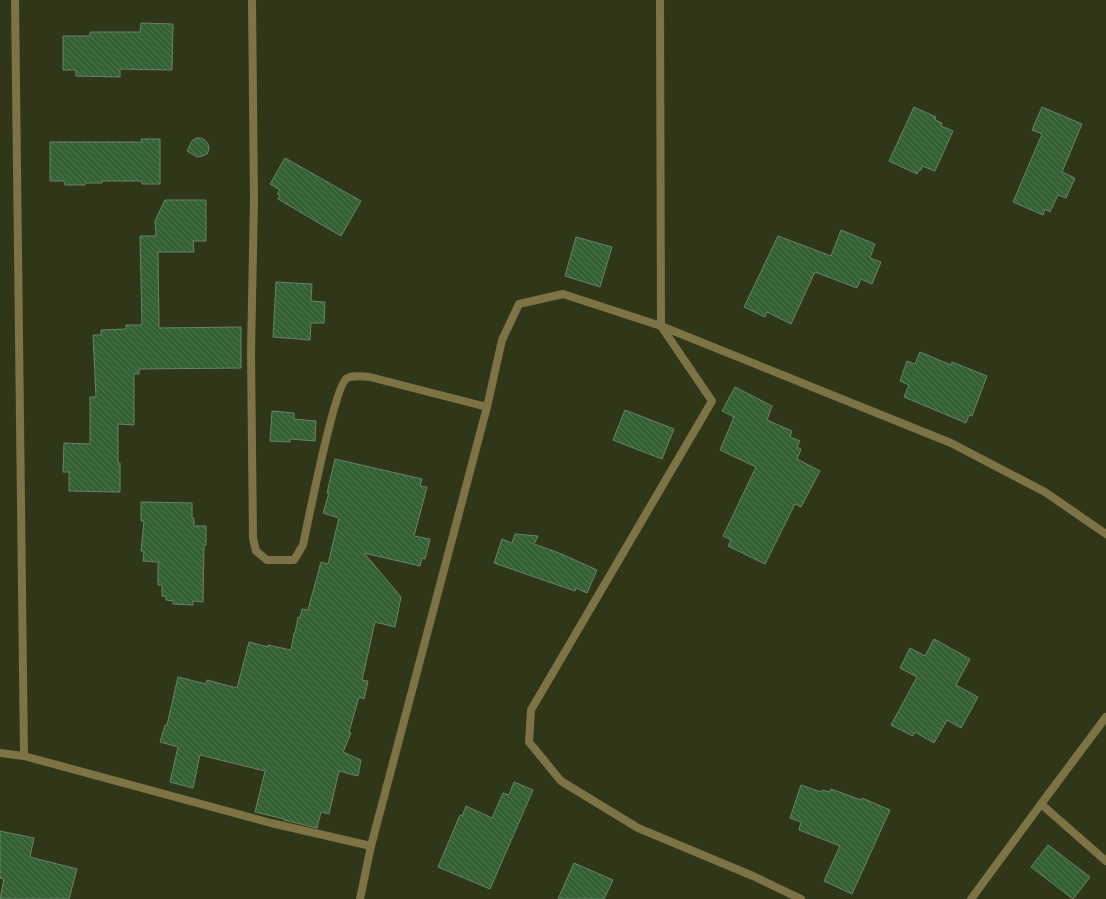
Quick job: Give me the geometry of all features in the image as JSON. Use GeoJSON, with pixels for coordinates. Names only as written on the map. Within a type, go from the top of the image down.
{"type":"FeatureCollection","features":[{"type":"Feature","properties":{"kind":"street"},"geometry":{"type":"LineString","coordinates":[[15,0],[24,756]]}},
{"type":"Feature","properties":{"kind":"street"},"geometry":{"type":"LineString","coordinates":[[252,0],[254,200],[252,352],[253,538],[256,551],[267,560],[294,560],[303,545],[335,406],[344,380],[351,376],[370,377],[487,407]]}},
{"type":"Feature","properties":{"kind":"street"},"geometry":{"type":"LineString","coordinates":[[660,0],[661,326],[712,401],[532,710],[529,742],[561,781],[638,828],[754,876],[801,899]]}},
{"type":"Feature","properties":{"kind":"street"},"geometry":{"type":"LineString","coordinates":[[360,899],[371,846],[487,407],[502,340],[519,304],[563,294],[661,326],[951,443],[1045,492],[1106,534]]}},
{"type":"Feature","properties":{"kind":"street"},"geometry":{"type":"LineString","coordinates":[[972,899],[1106,717]]}},
{"type":"Feature","properties":{"kind":"street"},"geometry":{"type":"LineString","coordinates":[[0,754],[24,756],[272,823],[371,846]]}},
{"type":"Feature","properties":{"kind":"street"},"geometry":{"type":"LineString","coordinates":[[1041,804],[1106,861]]}},
{"type":"Feature","properties":{"kind":"building"},"geometry":{"type":"Polygon","coordinates":[[[141,23],[173,24],[172,70],[120,69],[120,77],[76,76],[76,70],[63,70],[63,36],[90,36],[90,32],[140,32],[141,23]]]}},
{"type":"Feature","properties":{"kind":"building"},"geometry":{"type":"Polygon","coordinates":[[[914,107],[936,117],[935,120],[942,123],[941,126],[953,131],[935,171],[922,166],[921,170],[919,170],[917,174],[889,161],[914,107]]]}},
{"type":"Feature","properties":{"kind":"building"},"geometry":{"type":"Polygon","coordinates":[[[1042,107],[1082,124],[1062,172],[1075,178],[1066,198],[1058,195],[1050,212],[1045,209],[1043,215],[1013,202],[1042,134],[1032,130],[1042,107]]]}},
{"type":"Feature","properties":{"kind":"building"},"geometry":{"type":"Polygon","coordinates":[[[196,138],[205,140],[208,144],[209,149],[207,154],[197,157],[187,151],[192,141],[196,138]]]}},
{"type":"Feature","properties":{"kind":"building"},"geometry":{"type":"Polygon","coordinates":[[[141,139],[160,139],[160,184],[142,184],[142,181],[102,181],[102,183],[85,183],[85,185],[65,185],[64,181],[50,181],[50,142],[142,142],[141,139]]]}},
{"type":"Feature","properties":{"kind":"building"},"geometry":{"type":"Polygon","coordinates":[[[285,158],[361,201],[341,236],[278,199],[280,195],[277,194],[280,190],[270,184],[285,158]]]}},
{"type":"Feature","properties":{"kind":"building"},"geometry":{"type":"Polygon","coordinates":[[[165,200],[206,200],[206,241],[193,241],[194,252],[158,252],[159,328],[241,327],[241,368],[139,369],[139,374],[134,374],[134,425],[118,424],[120,492],[69,491],[69,472],[63,472],[64,443],[90,444],[90,397],[96,397],[93,335],[101,335],[101,330],[126,329],[126,325],[142,325],[140,236],[156,236],[155,221],[165,200]]]}},
{"type":"Feature","properties":{"kind":"building"},"geometry":{"type":"Polygon","coordinates":[[[841,230],[875,244],[870,258],[881,262],[872,284],[861,279],[857,288],[815,272],[791,324],[767,312],[765,317],[744,307],[778,236],[831,256],[841,230]]]}},
{"type":"Feature","properties":{"kind":"building"},"geometry":{"type":"Polygon","coordinates":[[[576,237],[612,247],[600,287],[565,276],[576,237]]]}},
{"type":"Feature","properties":{"kind":"building"},"geometry":{"type":"Polygon","coordinates":[[[276,282],[312,284],[311,301],[325,302],[324,323],[311,323],[310,340],[273,337],[276,282]]]}},
{"type":"Feature","properties":{"kind":"building"},"geometry":{"type":"Polygon","coordinates":[[[920,352],[951,365],[952,362],[987,376],[972,416],[969,415],[966,423],[904,397],[909,385],[900,381],[907,361],[915,364],[920,352]]]}},
{"type":"Feature","properties":{"kind":"building"},"geometry":{"type":"Polygon","coordinates":[[[735,387],[772,406],[767,420],[792,431],[790,437],[800,441],[797,447],[801,449],[797,459],[820,471],[801,507],[795,504],[765,564],[728,546],[731,540],[723,536],[756,467],[720,450],[734,417],[722,411],[735,387]]]}},
{"type":"Feature","properties":{"kind":"building"},"geometry":{"type":"Polygon","coordinates":[[[625,410],[674,429],[662,459],[613,440],[625,410]]]}},
{"type":"Feature","properties":{"kind":"building"},"geometry":{"type":"Polygon","coordinates":[[[272,411],[294,413],[294,419],[316,421],[315,441],[290,439],[290,442],[270,441],[272,411]]]}},
{"type":"Feature","properties":{"kind":"building"},"geometry":{"type":"Polygon","coordinates":[[[335,459],[422,479],[420,486],[427,487],[414,536],[430,539],[425,559],[422,558],[420,566],[364,553],[401,597],[395,627],[375,622],[362,680],[368,681],[364,699],[359,697],[349,732],[351,733],[343,752],[361,760],[358,776],[339,771],[329,814],[321,812],[317,828],[255,812],[265,771],[200,755],[193,788],[170,782],[178,747],[160,742],[165,725],[167,725],[178,677],[206,684],[207,680],[237,688],[249,642],[268,647],[268,645],[291,650],[298,617],[300,618],[302,609],[308,610],[321,562],[328,564],[339,518],[323,513],[329,493],[327,493],[335,459]]]}},
{"type":"Feature","properties":{"kind":"building"},"geometry":{"type":"Polygon","coordinates":[[[141,502],[192,503],[192,518],[194,518],[194,526],[206,526],[206,545],[204,545],[203,602],[193,601],[193,605],[173,604],[173,601],[166,600],[166,596],[162,596],[162,585],[158,585],[158,562],[143,561],[144,551],[141,551],[144,521],[141,521],[141,502]]]}},
{"type":"Feature","properties":{"kind":"building"},"geometry":{"type":"Polygon","coordinates":[[[515,534],[538,536],[534,544],[559,553],[597,570],[587,593],[576,588],[575,591],[494,563],[502,539],[512,543],[515,534]]]}},
{"type":"Feature","properties":{"kind":"building"},"geometry":{"type":"Polygon","coordinates":[[[934,639],[970,659],[956,685],[978,697],[961,728],[947,720],[934,743],[915,732],[913,736],[891,725],[917,677],[900,668],[910,648],[925,656],[934,639]]]}},
{"type":"Feature","properties":{"kind":"building"},"geometry":{"type":"Polygon","coordinates":[[[514,782],[533,790],[490,889],[438,867],[460,815],[462,816],[466,806],[492,818],[503,793],[509,795],[514,782]]]}},
{"type":"Feature","properties":{"kind":"building"},"geometry":{"type":"Polygon","coordinates":[[[801,785],[821,792],[822,790],[830,792],[831,789],[861,800],[862,798],[890,810],[852,894],[824,881],[840,846],[799,830],[801,822],[790,818],[801,785]]]}},
{"type":"Feature","properties":{"kind":"building"},"geometry":{"type":"Polygon","coordinates":[[[0,831],[34,838],[30,857],[77,869],[69,899],[0,899],[4,879],[0,878],[0,831]]]}},
{"type":"Feature","properties":{"kind":"building"},"geometry":{"type":"Polygon","coordinates":[[[1048,845],[1090,877],[1073,899],[1031,867],[1048,845]]]}},
{"type":"Feature","properties":{"kind":"building"},"geometry":{"type":"Polygon","coordinates":[[[574,863],[613,880],[604,899],[558,899],[574,863]]]}}]}
